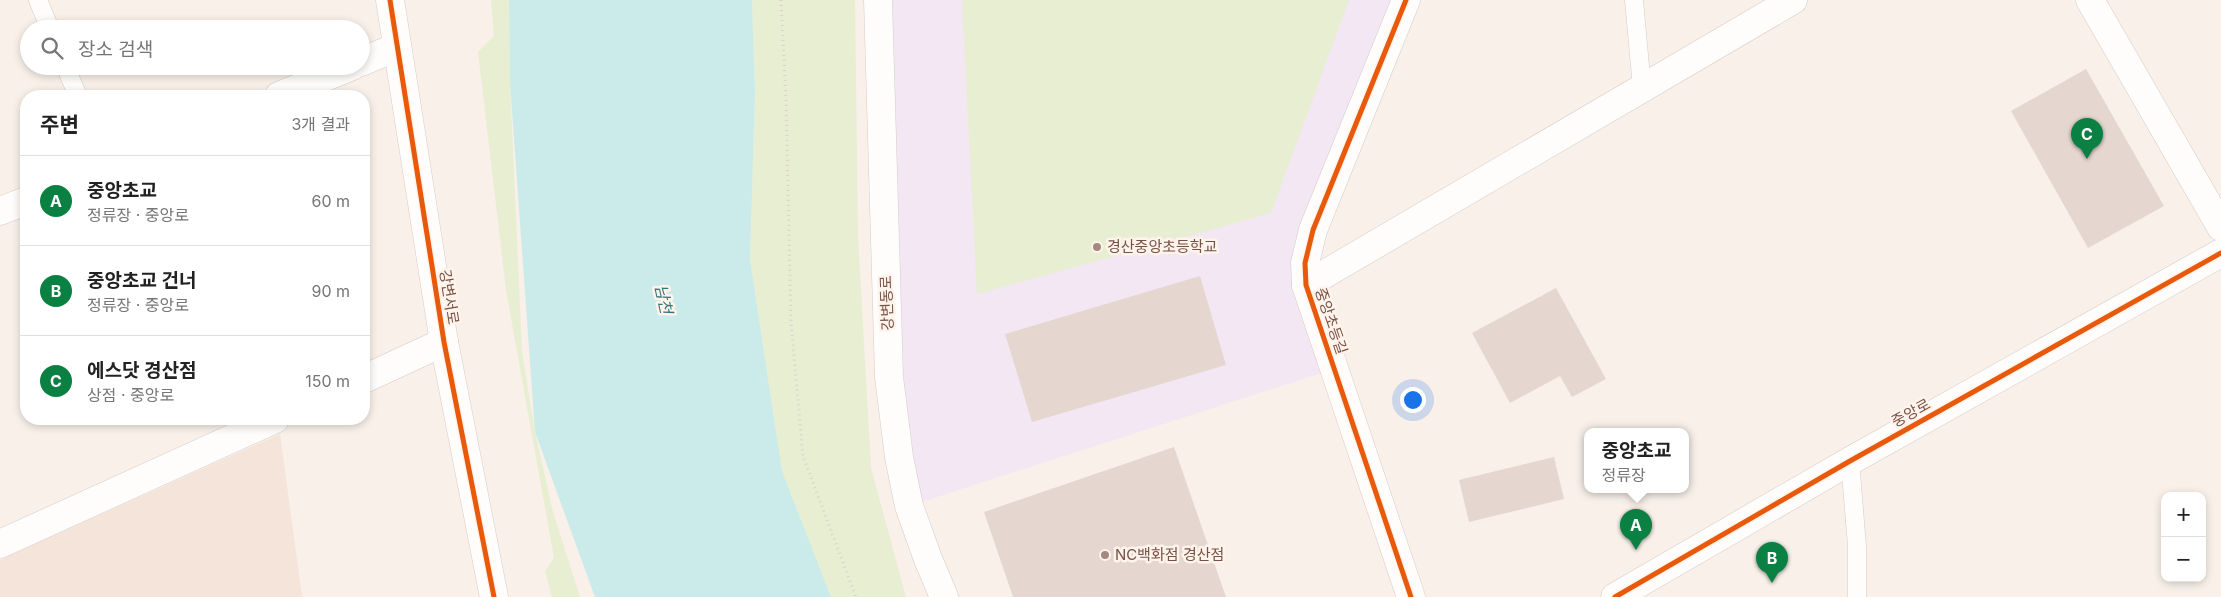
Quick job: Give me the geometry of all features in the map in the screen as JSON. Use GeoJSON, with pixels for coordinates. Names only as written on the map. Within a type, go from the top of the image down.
{"type":"FeatureCollection","features":[{"type":"Feature","properties":{"kind":"street","name":"강변서로"},"geometry":{"type":"LineString","coordinates":[[390,0],[444,342],[494,597]]}},
{"type":"Feature","properties":{"kind":"street","name":"강변동로"},"geometry":{"type":"LineString","coordinates":[[878,0],[889,376],[899,457],[909,506],[944,597]]}},
{"type":"Feature","properties":{"kind":"street","name":"중앙초등길"},"geometry":{"type":"LineString","coordinates":[[1406,0],[1313,230],[1305,263],[1306,285],[1411,597]]}},
{"type":"Feature","properties":{"kind":"street"},"geometry":{"type":"LineString","coordinates":[[1306,285],[1793,0]]}},
{"type":"Feature","properties":{"kind":"street"},"geometry":{"type":"LineString","coordinates":[[2090,0],[2221,227]]}},
{"type":"Feature","properties":{"kind":"street"},"geometry":{"type":"LineString","coordinates":[[370,58],[398,47]]}},
{"type":"Feature","properties":{"kind":"street"},"geometry":{"type":"LineString","coordinates":[[294,90],[330,75]]}},
{"type":"Feature","properties":{"kind":"street"},"geometry":{"type":"LineString","coordinates":[[0,211],[20,203]]}},
{"type":"Feature","properties":{"kind":"street","name":"중앙로"},"geometry":{"type":"LineString","coordinates":[[1615,597],[2221,253]]}},
{"type":"Feature","properties":{"kind":"street"},"geometry":{"type":"LineString","coordinates":[[370,375],[444,342]]}},
{"type":"Feature","properties":{"kind":"street"},"geometry":{"type":"LineString","coordinates":[[0,544],[262,425]]}},
{"type":"Feature","properties":{"kind":"lane"},"geometry":{"type":"LineString","coordinates":[[38,0],[46,20]]}},
{"type":"Feature","properties":{"kind":"lane"},"geometry":{"type":"LineString","coordinates":[[1634,0],[1642,88]]}},
{"type":"Feature","properties":{"kind":"lane"},"geometry":{"type":"LineString","coordinates":[[69,75],[75,90]]}},
{"type":"Feature","properties":{"kind":"lane"},"geometry":{"type":"LineString","coordinates":[[1850,462],[1857,546],[1857,597]]}},
{"type":"Feature","properties":{"kind":"path"},"geometry":{"type":"LineString","coordinates":[[781,0],[791,322],[803,456],[856,597]]}},
{"type":"Feature","properties":{"kind":"shaded area","name":"경산중앙초등학교"},"geometry":{"type":"Polygon","coordinates":[[[879,0],[1406,0],[1313,230],[1334,369],[909,506],[879,0]]]}},
{"type":"Feature","properties":{"kind":"shaded area"},"geometry":{"type":"Polygon","coordinates":[[[280,434],[302,597],[0,597],[0,560],[280,434]]]}},
{"type":"Feature","properties":{"kind":"green space"},"geometry":{"type":"Polygon","coordinates":[[[491,0],[509,0],[510,83],[522,352],[535,432],[553,512],[580,597],[552,597],[545,571],[554,558],[506,290],[478,52],[494,36],[491,0]]]}},
{"type":"Feature","properties":{"kind":"green space"},"geometry":{"type":"Polygon","coordinates":[[[752,0],[855,0],[858,237],[871,468],[906,597],[831,597],[782,471],[750,259],[755,93],[752,0]]]}},
{"type":"Feature","properties":{"kind":"green space"},"geometry":{"type":"Polygon","coordinates":[[[962,0],[1349,0],[1271,213],[977,294],[962,0]]]}},
{"type":"Feature","properties":{"kind":"water","name":"남천"},"geometry":{"type":"Polygon","coordinates":[[[509,0],[752,0],[755,93],[750,259],[782,471],[831,597],[595,597],[535,432],[510,83],[509,0]]]}},
{"type":"Feature","properties":{"kind":"building"},"geometry":{"type":"Polygon","coordinates":[[[2086,69],[2164,206],[2088,248],[2011,111],[2086,69]]]}},
{"type":"Feature","properties":{"kind":"building"},"geometry":{"type":"Polygon","coordinates":[[[1200,276],[1226,365],[1032,422],[1005,334],[1200,276]]]}},
{"type":"Feature","properties":{"kind":"building"},"geometry":{"type":"Polygon","coordinates":[[[1556,288],[1606,379],[1572,397],[1560,376],[1510,403],[1472,333],[1556,288]]]}},
{"type":"Feature","properties":{"kind":"building","name":"NC백화점 경산점"},"geometry":{"type":"Polygon","coordinates":[[[1174,447],[1226,597],[1013,597],[984,512],[1174,447]]]}},
{"type":"Feature","properties":{"kind":"building"},"geometry":{"type":"Polygon","coordinates":[[[1554,457],[1564,499],[1469,522],[1459,480],[1554,457]]]}},
{"type":"Feature","properties":{"kind":"cycle path"},"geometry":{"type":"LineString","coordinates":[[390,0],[444,342],[494,597]]}},
{"type":"Feature","properties":{"kind":"cycle path"},"geometry":{"type":"LineString","coordinates":[[1406,0],[1313,230],[1305,263],[1306,285],[1411,597]]}},
{"type":"Feature","properties":{"kind":"cycle path"},"geometry":{"type":"LineString","coordinates":[[1615,597],[1850,461],[2221,253]]}},
{"type":"Feature","properties":{"kind":"place","name":"에스닷 경산점"},"geometry":{"type":"Point","coordinates":[2087,159]}},
{"type":"Feature","properties":{"kind":"place","name":"경산중앙초등학교"},"geometry":{"type":"Point","coordinates":[1097,247]}},
{"type":"Feature","properties":{"kind":"place","name":"중앙초교"},"geometry":{"type":"Point","coordinates":[1636,550]}},
{"type":"Feature","properties":{"kind":"place","name":"NC백화점 경산점"},"geometry":{"type":"Point","coordinates":[1105,555]}},
{"type":"Feature","properties":{"kind":"place","name":"중앙초교 건너"},"geometry":{"type":"Point","coordinates":[1772,583]}}]}
